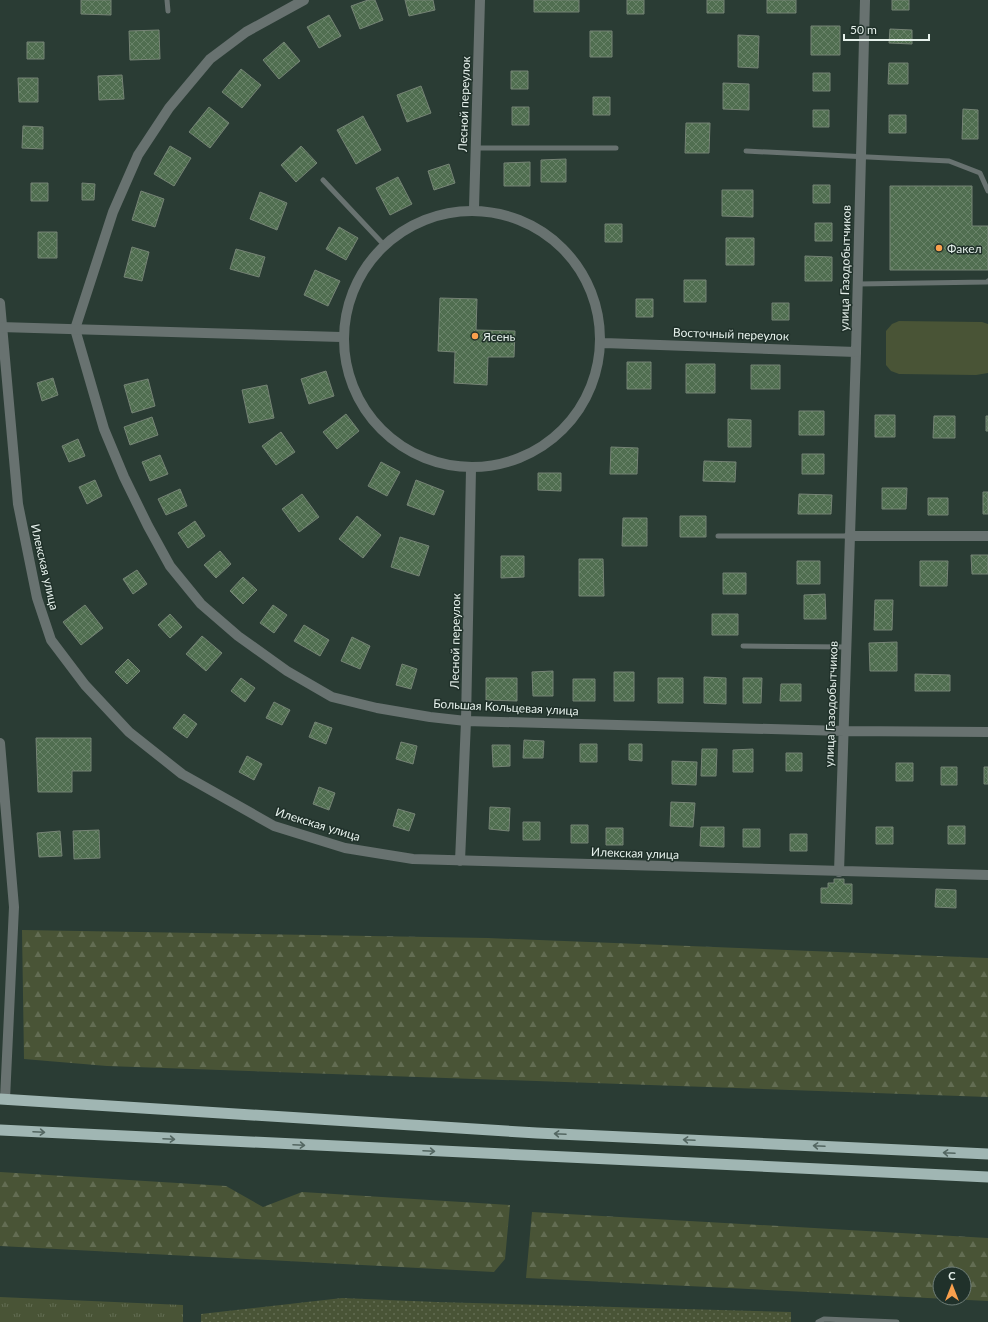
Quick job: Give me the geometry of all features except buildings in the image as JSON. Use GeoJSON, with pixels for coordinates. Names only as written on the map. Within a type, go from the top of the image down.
{"type":"FeatureCollection","features":[{"type":"Feature","properties":{"kind":"highway"},"geometry":{"type":"LineString","coordinates":[[2,1099],[537,1132],[988,1154]]}},
{"type":"Feature","properties":{"kind":"highway"},"geometry":{"type":"LineString","coordinates":[[0,1130],[988,1177]]}},
{"type":"Feature","properties":{"kind":"street"},"geometry":{"type":"LineString","coordinates":[[76,329],[113,212],[138,155],[169,108],[210,59],[246,32],[304,0]]}},
{"type":"Feature","properties":{"kind":"street","name":"Лесной переулок"},"geometry":{"type":"LineString","coordinates":[[474,208],[480,0]]}},
{"type":"Feature","properties":{"kind":"street","name":"улица Газодобытчиков"},"geometry":{"type":"LineString","coordinates":[[839,872],[856,352],[865,0]]}},
{"type":"Feature","properties":{"kind":"street"},"geometry":{"type":"LineString","coordinates":[[474,208],[495,212],[529,222],[553,239],[570,255],[592,292],[604,343],[596,378],[585,402],[561,434],[533,454],[494,466],[471,469],[430,461],[397,444],[370,417],[350,380],[341,337],[345,314],[355,287],[375,256],[385,246],[394,237],[413,225],[444,213],[474,208]]}},
{"type":"Feature","properties":{"kind":"street","name":"Илекская улица"},"geometry":{"type":"LineString","coordinates":[[0,304],[18,504],[37,598],[51,640],[85,685],[129,732],[182,774],[274,826],[345,848],[413,860],[988,875]]}},
{"type":"Feature","properties":{"kind":"street"},"geometry":{"type":"LineString","coordinates":[[1,327],[341,337]]}},
{"type":"Feature","properties":{"kind":"street","name":"Большая Кольцевая улица"},"geometry":{"type":"LineString","coordinates":[[76,329],[104,429],[124,477],[170,566],[201,604],[238,636],[281,667],[332,697],[385,710],[466,721],[844,731],[988,732]]}},
{"type":"Feature","properties":{"kind":"street","name":"Восточный переулок"},"geometry":{"type":"LineString","coordinates":[[604,343],[856,352]]}},
{"type":"Feature","properties":{"kind":"street","name":"Лесной переулок"},"geometry":{"type":"LineString","coordinates":[[460,861],[466,721],[471,469]]}},
{"type":"Feature","properties":{"kind":"street"},"geometry":{"type":"LineString","coordinates":[[849,536],[988,536]]}},
{"type":"Feature","properties":{"kind":"street"},"geometry":{"type":"LineString","coordinates":[[0,743],[4,827],[14,907],[2,1099]]}},
{"type":"Feature","properties":{"kind":"lane"},"geometry":{"type":"LineString","coordinates":[[168,0],[168,11]]}},
{"type":"Feature","properties":{"kind":"lane"},"geometry":{"type":"LineString","coordinates":[[476,148],[616,148]]}},
{"type":"Feature","properties":{"kind":"lane"},"geometry":{"type":"LineString","coordinates":[[746,151],[949,161],[980,173],[988,191]]}},
{"type":"Feature","properties":{"kind":"lane"},"geometry":{"type":"LineString","coordinates":[[323,180],[385,246]]}},
{"type":"Feature","properties":{"kind":"lane"},"geometry":{"type":"LineString","coordinates":[[858,284],[988,281]]}},
{"type":"Feature","properties":{"kind":"lane"},"geometry":{"type":"LineString","coordinates":[[718,536],[849,536]]}},
{"type":"Feature","properties":{"kind":"lane"},"geometry":{"type":"LineString","coordinates":[[743,646],[846,647]]}},
{"type":"Feature","properties":{"kind":"lane"},"geometry":{"type":"LineString","coordinates":[[818,1322],[824,1319],[897,1322]]}},
{"type":"Feature","properties":{"kind":"green space"},"geometry":{"type":"Polygon","coordinates":[[[899,321],[982,322],[988,324],[988,373],[976,375],[899,374],[891,371],[886,365],[886,331],[892,324],[899,321]]]}},
{"type":"Feature","properties":{"kind":"green space"},"geometry":{"type":"Polygon","coordinates":[[[22,930],[488,938],[988,958],[988,1097],[107,1066],[24,1059],[22,930]]]}},
{"type":"Feature","properties":{"kind":"green space"},"geometry":{"type":"Polygon","coordinates":[[[0,1172],[226,1186],[263,1207],[302,1192],[510,1205],[505,1259],[494,1272],[0,1246],[0,1172]]]}},
{"type":"Feature","properties":{"kind":"green space"},"geometry":{"type":"Polygon","coordinates":[[[532,1212],[988,1238],[988,1301],[972,1300],[972,1266],[932,1266],[932,1298],[526,1278],[532,1212]]]}},
{"type":"Feature","properties":{"kind":"green space"},"geometry":{"type":"Polygon","coordinates":[[[0,1297],[183,1305],[183,1322],[0,1322],[0,1297]]]}},
{"type":"Feature","properties":{"kind":"green space"},"geometry":{"type":"Polygon","coordinates":[[[342,1298],[791,1312],[791,1322],[201,1322],[201,1314],[342,1298]]]}},
{"type":"Feature","properties":{"kind":"place","name":"Факел"},"geometry":{"type":"Point","coordinates":[939,248]}},
{"type":"Feature","properties":{"kind":"place","name":"Ясень"},"geometry":{"type":"Point","coordinates":[475,336]}}]}
